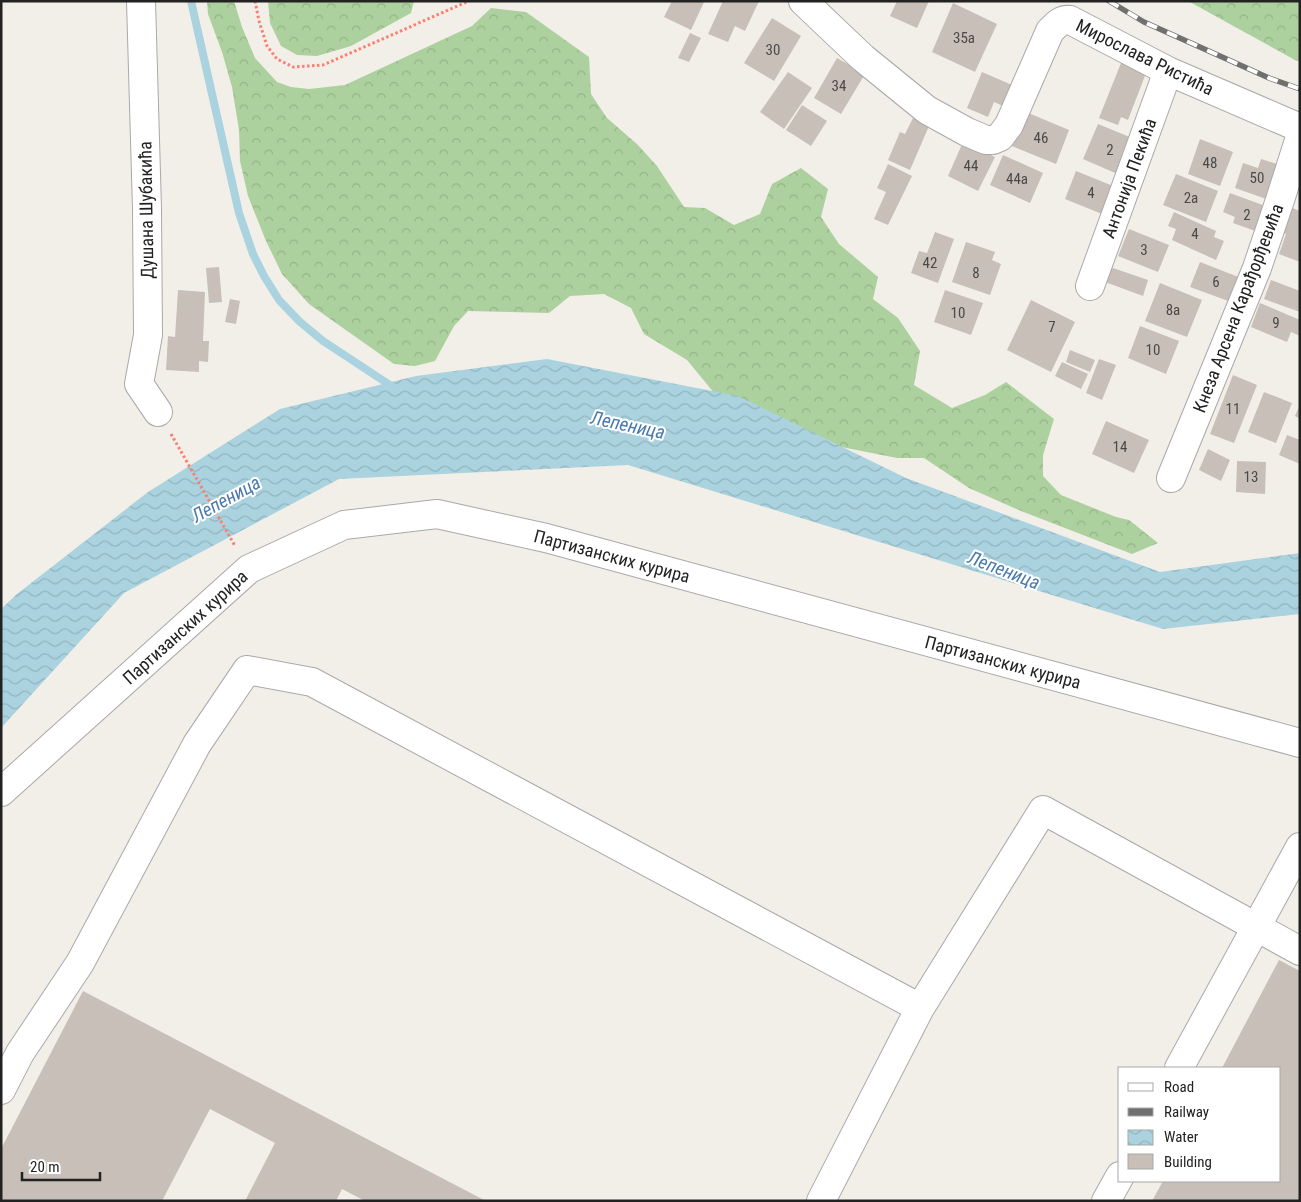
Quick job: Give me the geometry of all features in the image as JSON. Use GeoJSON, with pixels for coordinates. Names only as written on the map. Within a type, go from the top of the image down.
{"type":"FeatureCollection","features":[{"type":"Feature","properties":{"kind":"street","name":"Душана Шубакића"},"geometry":{"type":"LineString","coordinates":[[141,1],[147,210],[148,335],[139,384],[158,412]]}},
{"type":"Feature","properties":{"kind":"street","name":"Мирослава Ристића"},"geometry":{"type":"LineString","coordinates":[[803,1],[863,58],[907,95],[927,110],[986,140],[1000,137],[1004,132],[1050,31],[1059,22],[1064,20],[1070,20],[1168,71],[1300,128]]}},
{"type":"Feature","properties":{"kind":"street","name":"Антонија Пекића"},"geometry":{"type":"LineString","coordinates":[[1090,286],[1168,71]]}},
{"type":"Feature","properties":{"kind":"street","name":"Кнеза Арсена Карађорђевића"},"geometry":{"type":"LineString","coordinates":[[1171,478],[1257,268],[1300,137]]}},
{"type":"Feature","properties":{"kind":"street","name":"Партизанских курира"},"geometry":{"type":"LineString","coordinates":[[1,792],[249,569],[344,525],[437,514],[546,538],[1300,743]]}},
{"type":"Feature","properties":{"kind":"street"},"geometry":{"type":"LineString","coordinates":[[1,1090],[20,1053],[80,963],[197,744],[247,670],[312,682],[920,1008]]}},
{"type":"Feature","properties":{"kind":"street"},"geometry":{"type":"LineString","coordinates":[[821,1201],[920,1008],[1043,810],[1300,951]]}},
{"type":"Feature","properties":{"kind":"street"},"geometry":{"type":"LineString","coordinates":[[1180,1067],[1300,847]]}},
{"type":"Feature","properties":{"kind":"street"},"geometry":{"type":"LineString","coordinates":[[1106,1201],[1118,1180]]}},
{"type":"Feature","properties":{"kind":"path"},"geometry":{"type":"LineString","coordinates":[[255,1],[267,46],[277,59],[293,67],[323,65],[469,1]]}},
{"type":"Feature","properties":{"kind":"path"},"geometry":{"type":"LineString","coordinates":[[158,412],[249,569]]}},
{"type":"Feature","properties":{"kind":"green space"},"geometry":{"type":"Polygon","coordinates":[[[207,1],[234,1],[255,58],[277,82],[291,87],[309,89],[345,85],[472,26],[491,8],[526,12],[589,57],[591,94],[607,118],[638,145],[657,166],[684,207],[705,208],[734,225],[760,214],[772,184],[801,168],[828,189],[821,217],[839,244],[878,277],[873,299],[898,318],[920,351],[914,385],[952,408],[985,395],[1006,382],[1054,419],[1043,455],[1043,476],[1061,495],[1116,517],[1129,520],[1158,543],[1132,554],[1021,511],[969,488],[924,458],[897,458],[801,439],[715,394],[687,360],[644,334],[631,308],[604,294],[570,296],[549,313],[468,311],[454,326],[435,361],[415,366],[394,364],[309,304],[282,274],[248,196],[240,161],[239,130],[232,87],[208,14],[207,1]]]}},
{"type":"Feature","properties":{"kind":"green space"},"geometry":{"type":"Polygon","coordinates":[[[268,1],[414,1],[411,13],[351,46],[317,56],[297,55],[281,46],[270,23],[268,1]]]}},
{"type":"Feature","properties":{"kind":"green space"},"geometry":{"type":"Polygon","coordinates":[[[1188,1],[1300,1],[1300,62],[1295,60],[1188,1]]]}},
{"type":"Feature","properties":{"kind":"water","name":"Лепеница"},"geometry":{"type":"Polygon","coordinates":[[[547,359],[738,396],[906,478],[1160,572],[1300,553],[1300,614],[1163,629],[628,465],[339,479],[124,593],[1,728],[1,609],[17,594],[148,492],[280,409],[416,376],[547,359]]]}},
{"type":"Feature","properties":{"kind":"building"},"geometry":{"type":"Polygon","coordinates":[[[672,1],[704,2],[691,30],[664,17],[672,1]]]}},
{"type":"Feature","properties":{"kind":"building"},"geometry":{"type":"Polygon","coordinates":[[[723,1],[759,1],[745,31],[735,26],[728,42],[708,34],[723,1]]]}},
{"type":"Feature","properties":{"kind":"building"},"geometry":{"type":"Polygon","coordinates":[[[897,1],[929,1],[917,28],[890,16],[897,1]]]}},
{"type":"Feature","properties":{"kind":"building"},"geometry":{"type":"Polygon","coordinates":[[[953,3],[997,24],[975,72],[932,52],[953,3]]]}},
{"type":"Feature","properties":{"kind":"building"},"geometry":{"type":"Polygon","coordinates":[[[772,18],[801,36],[774,81],[744,63],[772,18]]]}},
{"type":"Feature","properties":{"kind":"building"},"geometry":{"type":"Polygon","coordinates":[[[690,33],[701,38],[689,62],[678,58],[690,33]]]}},
{"type":"Feature","properties":{"kind":"building"},"geometry":{"type":"Polygon","coordinates":[[[837,58],[865,74],[841,114],[814,98],[837,58]]]}},
{"type":"Feature","properties":{"kind":"building"},"geometry":{"type":"Polygon","coordinates":[[[1121,63],[1146,73],[1128,120],[1121,117],[1118,125],[1099,118],[1121,63]]]}},
{"type":"Feature","properties":{"kind":"building"},"geometry":{"type":"Polygon","coordinates":[[[788,72],[812,88],[784,129],[760,112],[788,72]]]}},
{"type":"Feature","properties":{"kind":"building"},"geometry":{"type":"Polygon","coordinates":[[[982,72],[1012,85],[1003,106],[994,102],[988,117],[967,108],[982,72]]]}},
{"type":"Feature","properties":{"kind":"building"},"geometry":{"type":"Polygon","coordinates":[[[802,105],[827,121],[811,146],[786,130],[802,105]]]}},
{"type":"Feature","properties":{"kind":"building"},"geometry":{"type":"Polygon","coordinates":[[[1026,112],[1069,130],[1056,164],[1012,146],[1026,112]]]}},
{"type":"Feature","properties":{"kind":"building"},"geometry":{"type":"Polygon","coordinates":[[[913,118],[929,126],[910,170],[888,160],[900,132],[905,134],[913,118]]]}},
{"type":"Feature","properties":{"kind":"building"},"geometry":{"type":"Polygon","coordinates":[[[1098,124],[1137,140],[1122,176],[1083,159],[1098,124]]]}},
{"type":"Feature","properties":{"kind":"building"},"geometry":{"type":"Polygon","coordinates":[[[1200,139],[1233,152],[1220,186],[1188,174],[1200,139]]]}},
{"type":"Feature","properties":{"kind":"building"},"geometry":{"type":"Polygon","coordinates":[[[963,142],[995,157],[978,191],[948,176],[963,142]]]}},
{"type":"Feature","properties":{"kind":"building"},"geometry":{"type":"Polygon","coordinates":[[[1003,155],[1043,173],[1030,203],[990,185],[1003,155]]]}},
{"type":"Feature","properties":{"kind":"building"},"geometry":{"type":"Polygon","coordinates":[[[1261,159],[1280,165],[1269,200],[1235,188],[1243,163],[1258,168],[1261,159]]]}},
{"type":"Feature","properties":{"kind":"building"},"geometry":{"type":"Polygon","coordinates":[[[888,164],[912,176],[888,225],[874,219],[886,192],[877,188],[888,164]]]}},
{"type":"Feature","properties":{"kind":"building"},"geometry":{"type":"Polygon","coordinates":[[[1076,171],[1118,188],[1107,216],[1065,199],[1076,171]]]}},
{"type":"Feature","properties":{"kind":"building"},"geometry":{"type":"Polygon","coordinates":[[[1176,174],[1218,191],[1206,222],[1163,205],[1176,174]]]}},
{"type":"Feature","properties":{"kind":"building"},"geometry":{"type":"Polygon","coordinates":[[[1230,193],[1268,207],[1258,232],[1233,223],[1235,217],[1223,212],[1230,193]]]}},
{"type":"Feature","properties":{"kind":"building"},"geometry":{"type":"Polygon","coordinates":[[[1290,207],[1300,211],[1300,262],[1279,254],[1286,234],[1281,232],[1290,207]]]}},
{"type":"Feature","properties":{"kind":"building"},"geometry":{"type":"Polygon","coordinates":[[[1174,212],[1216,231],[1214,237],[1224,241],[1216,260],[1172,240],[1176,229],[1168,226],[1174,212]]]}},
{"type":"Feature","properties":{"kind":"building"},"geometry":{"type":"Polygon","coordinates":[[[1129,229],[1169,245],[1158,272],[1118,256],[1129,229]]]}},
{"type":"Feature","properties":{"kind":"building"},"geometry":{"type":"Polygon","coordinates":[[[935,232],[954,239],[938,283],[911,273],[919,251],[927,253],[935,232]]]}},
{"type":"Feature","properties":{"kind":"building"},"geometry":{"type":"Polygon","coordinates":[[[966,242],[995,252],[992,260],[1001,264],[990,295],[952,282],[966,242]]]}},
{"type":"Feature","properties":{"kind":"building"},"geometry":{"type":"Polygon","coordinates":[[[1200,262],[1241,278],[1231,302],[1190,287],[1200,262]]]}},
{"type":"Feature","properties":{"kind":"building"},"geometry":{"type":"Polygon","coordinates":[[[219,267],[222,302],[209,303],[206,268],[219,267]]]}},
{"type":"Feature","properties":{"kind":"building"},"geometry":{"type":"Polygon","coordinates":[[[1110,267],[1148,280],[1143,296],[1105,282],[1110,267]]]}},
{"type":"Feature","properties":{"kind":"building"},"geometry":{"type":"Polygon","coordinates":[[[1271,280],[1300,291],[1300,312],[1264,299],[1271,280]]]}},
{"type":"Feature","properties":{"kind":"building"},"geometry":{"type":"Polygon","coordinates":[[[1160,283],[1202,300],[1187,337],[1145,321],[1160,283]]]}},
{"type":"Feature","properties":{"kind":"building"},"geometry":{"type":"Polygon","coordinates":[[[178,290],[205,292],[203,341],[209,341],[208,362],[199,361],[199,372],[166,370],[168,336],[175,337],[178,290]]]}},
{"type":"Feature","properties":{"kind":"building"},"geometry":{"type":"Polygon","coordinates":[[[945,290],[983,303],[971,335],[934,322],[945,290]]]}},
{"type":"Feature","properties":{"kind":"building"},"geometry":{"type":"Polygon","coordinates":[[[230,299],[240,301],[236,324],[225,322],[230,299]]]}},
{"type":"Feature","properties":{"kind":"building"},"geometry":{"type":"Polygon","coordinates":[[[1031,300],[1075,322],[1051,372],[1007,350],[1031,300]]]}},
{"type":"Feature","properties":{"kind":"building"},"geometry":{"type":"Polygon","coordinates":[[[1260,303],[1300,320],[1300,336],[1291,332],[1287,342],[1251,327],[1260,303]]]}},
{"type":"Feature","properties":{"kind":"building"},"geometry":{"type":"Polygon","coordinates":[[[1140,326],[1179,341],[1166,374],[1128,358],[1140,326]]]}},
{"type":"Feature","properties":{"kind":"building"},"geometry":{"type":"Polygon","coordinates":[[[1070,350],[1095,360],[1090,372],[1066,362],[1070,350]]]}},
{"type":"Feature","properties":{"kind":"building"},"geometry":{"type":"Polygon","coordinates":[[[1099,359],[1116,365],[1102,400],[1086,393],[1099,359]]]}},
{"type":"Feature","properties":{"kind":"building"},"geometry":{"type":"Polygon","coordinates":[[[1062,362],[1088,374],[1081,389],[1055,376],[1062,362]]]}},
{"type":"Feature","properties":{"kind":"building"},"geometry":{"type":"Polygon","coordinates":[[[1233,375],[1257,385],[1234,443],[1210,434],[1233,375]]]}},
{"type":"Feature","properties":{"kind":"building"},"geometry":{"type":"Polygon","coordinates":[[[1264,392],[1292,403],[1276,443],[1248,432],[1264,392]]]}},
{"type":"Feature","properties":{"kind":"building"},"geometry":{"type":"Polygon","coordinates":[[[1300,404],[1300,419],[1295,416],[1300,404]]]}},
{"type":"Feature","properties":{"kind":"building"},"geometry":{"type":"Polygon","coordinates":[[[1106,421],[1149,440],[1134,473],[1092,454],[1106,421]]]}},
{"type":"Feature","properties":{"kind":"building"},"geometry":{"type":"Polygon","coordinates":[[[1287,435],[1300,440],[1300,464],[1279,455],[1287,435]]]}},
{"type":"Feature","properties":{"kind":"building"},"geometry":{"type":"Polygon","coordinates":[[[1208,449],[1230,460],[1221,481],[1199,470],[1208,449]]]}},
{"type":"Feature","properties":{"kind":"building"},"geometry":{"type":"Polygon","coordinates":[[[1237,461],[1266,462],[1265,494],[1236,492],[1237,461]]]}},
{"type":"Feature","properties":{"kind":"building"},"geometry":{"type":"Polygon","coordinates":[[[1279,960],[1300,971],[1300,1201],[1152,1201],[1162,1182],[1281,1182],[1281,1067],[1223,1067],[1279,960]]]}},
{"type":"Feature","properties":{"kind":"building"},"geometry":{"type":"Polygon","coordinates":[[[83,991],[486,1201],[365,1201],[342,1189],[336,1201],[245,1201],[275,1143],[210,1109],[162,1201],[1,1201],[1,1149],[83,991]]]}},
{"type":"Feature","properties":{"kind":"waterway"},"geometry":{"type":"LineString","coordinates":[[191,1],[239,213],[253,254],[264,276],[279,300],[299,321],[323,341],[396,389]]}},
{"type":"Feature","properties":{"kind":"railway"},"geometry":{"type":"LineString","coordinates":[[1109,1],[1144,22],[1269,78],[1300,89]]}}]}
